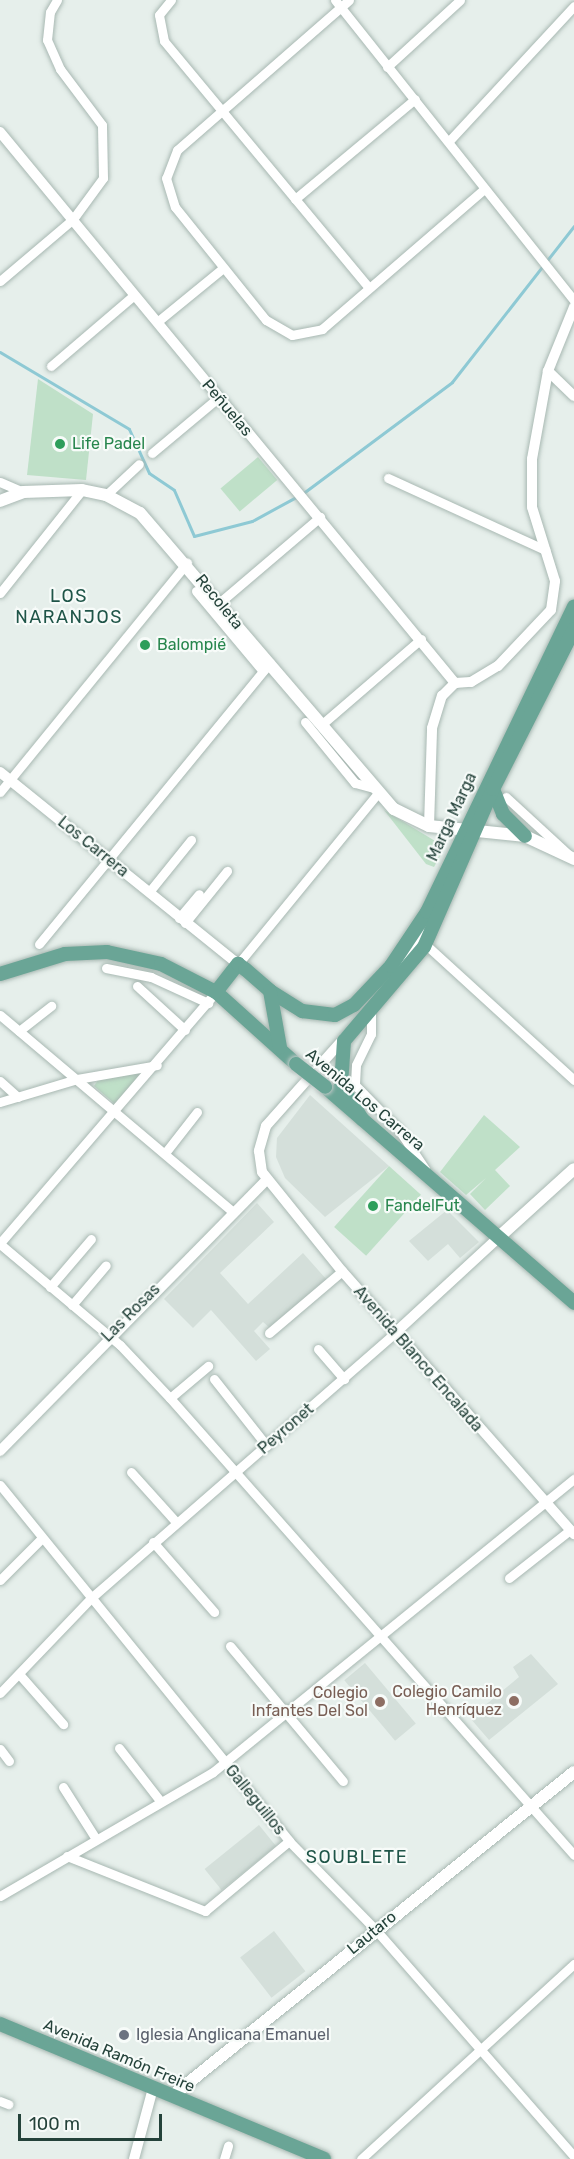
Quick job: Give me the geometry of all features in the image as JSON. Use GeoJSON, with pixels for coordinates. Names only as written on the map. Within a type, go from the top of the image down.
{"type":"FeatureCollection","features":[{"type":"Feature","properties":{"kind":"main road","name":"Recoleta"},"geometry":{"type":"LineString","coordinates":[[0,501],[23,492],[82,490],[106,495],[150,522],[187,562],[266,667],[321,725],[394,809],[429,826],[525,836],[572,857]]}},
{"type":"Feature","properties":{"kind":"main road","name":"Marga Marga"},"geometry":{"type":"LineString","coordinates":[[425,917],[469,831],[574,608]]}},
{"type":"Feature","properties":{"kind":"main road","name":"Marga Marga"},"geometry":{"type":"LineString","coordinates":[[348,1033],[371,1011],[424,947],[469,831],[493,789],[574,629]]}},
{"type":"Feature","properties":{"kind":"main road"},"geometry":{"type":"LineString","coordinates":[[493,789],[503,814],[525,836]]}},
{"type":"Feature","properties":{"kind":"main road"},"geometry":{"type":"LineString","coordinates":[[212,998],[238,964],[270,991],[312,1014],[348,1010],[391,966],[425,917]]}},
{"type":"Feature","properties":{"kind":"main road","name":"Avenida Los Carrera"},"geometry":{"type":"LineString","coordinates":[[0,974],[50,957],[107,952],[161,964],[212,998],[282,1051],[574,1303]]}},
{"type":"Feature","properties":{"kind":"main road"},"geometry":{"type":"LineString","coordinates":[[270,991],[282,1051]]}},
{"type":"Feature","properties":{"kind":"main road"},"geometry":{"type":"LineString","coordinates":[[348,1033],[339,1076],[348,1102],[362,1119]]}},
{"type":"Feature","properties":{"kind":"main road","name":"Peyronet"},"geometry":{"type":"LineString","coordinates":[[499,1238],[574,1169]]}},
{"type":"Feature","properties":{"kind":"main road","name":"Lautaro"},"geometry":{"type":"LineString","coordinates":[[172,2096],[375,1929],[574,1772]]}},
{"type":"Feature","properties":{"kind":"main road","name":"Avenida Ramón Freire"},"geometry":{"type":"LineString","coordinates":[[0,2024],[324,2159]]}},
{"type":"Feature","properties":{"kind":"street"},"geometry":{"type":"LineString","coordinates":[[0,281],[73,219],[103,178],[105,140],[102,125],[52,55],[47,24],[57,0]]}},
{"type":"Feature","properties":{"kind":"street"},"geometry":{"type":"LineString","coordinates":[[171,0],[159,15],[160,32],[221,111],[368,287]]}},
{"type":"Feature","properties":{"kind":"street"},"geometry":{"type":"LineString","coordinates":[[349,0],[338,4],[177,150],[166,178],[176,207],[266,320],[292,335],[322,329],[484,189]]}},
{"type":"Feature","properties":{"kind":"street"},"geometry":{"type":"LineString","coordinates":[[387,67],[460,0]]}},
{"type":"Feature","properties":{"kind":"street"},"geometry":{"type":"LineString","coordinates":[[338,4],[574,300]]}},
{"type":"Feature","properties":{"kind":"street"},"geometry":{"type":"LineString","coordinates":[[449,141],[574,6]]}},
{"type":"Feature","properties":{"kind":"street"},"geometry":{"type":"LineString","coordinates":[[294,199],[415,99]]}},
{"type":"Feature","properties":{"kind":"street","name":"Peñuelas"},"geometry":{"type":"LineString","coordinates":[[0,132],[421,639],[454,683]]}},
{"type":"Feature","properties":{"kind":"street"},"geometry":{"type":"LineString","coordinates":[[157,322],[223,268]]}},
{"type":"Feature","properties":{"kind":"street"},"geometry":{"type":"LineString","coordinates":[[51,366],[134,295]]}},
{"type":"Feature","properties":{"kind":"street"},"geometry":{"type":"LineString","coordinates":[[429,826],[435,712],[454,683],[471,682],[498,666],[538,629],[554,595],[531,483],[548,371],[574,307]]}},
{"type":"Feature","properties":{"kind":"street"},"geometry":{"type":"LineString","coordinates":[[548,371],[574,396]]}},
{"type":"Feature","properties":{"kind":"street"},"geometry":{"type":"LineString","coordinates":[[152,453],[219,397]]}},
{"type":"Feature","properties":{"kind":"street"},"geometry":{"type":"LineString","coordinates":[[106,495],[139,464]]}},
{"type":"Feature","properties":{"kind":"street"},"geometry":{"type":"LineString","coordinates":[[388,478],[545,550]]}},
{"type":"Feature","properties":{"kind":"street","name":"Recoleta"},"geometry":{"type":"LineString","coordinates":[[0,482],[23,492]]}},
{"type":"Feature","properties":{"kind":"street"},"geometry":{"type":"LineString","coordinates":[[0,593],[82,490]]}},
{"type":"Feature","properties":{"kind":"street"},"geometry":{"type":"LineString","coordinates":[[219,603],[320,518]]}},
{"type":"Feature","properties":{"kind":"street"},"geometry":{"type":"LineString","coordinates":[[0,792],[187,562]]}},
{"type":"Feature","properties":{"kind":"street","name":"Recoleta"},"geometry":{"type":"LineString","coordinates":[[196,591],[266,667]]}},
{"type":"Feature","properties":{"kind":"street"},"geometry":{"type":"LineString","coordinates":[[321,725],[421,639]]}},
{"type":"Feature","properties":{"kind":"street"},"geometry":{"type":"LineString","coordinates":[[39,944],[266,667]]}},
{"type":"Feature","properties":{"kind":"street","name":"Recoleta"},"geometry":{"type":"LineString","coordinates":[[305,722],[355,783],[376,791]]}},
{"type":"Feature","properties":{"kind":"street","name":"Los Carrera"},"geometry":{"type":"LineString","coordinates":[[0,772],[238,964]]}},
{"type":"Feature","properties":{"kind":"street"},"geometry":{"type":"LineString","coordinates":[[238,964],[376,791]]}},
{"type":"Feature","properties":{"kind":"street"},"geometry":{"type":"LineString","coordinates":[[506,798],[572,857]]}},
{"type":"Feature","properties":{"kind":"street"},"geometry":{"type":"LineString","coordinates":[[149,892],[191,840]]}},
{"type":"Feature","properties":{"kind":"street"},"geometry":{"type":"LineString","coordinates":[[182,920],[226,871]]}},
{"type":"Feature","properties":{"kind":"street"},"geometry":{"type":"LineString","coordinates":[[182,920],[199,894]]}},
{"type":"Feature","properties":{"kind":"street"},"geometry":{"type":"LineString","coordinates":[[425,917],[424,947],[574,1080]]}},
{"type":"Feature","properties":{"kind":"street","name":"Marga Marga"},"geometry":{"type":"LineString","coordinates":[[266,1180],[259,1151],[266,1126],[348,1033],[425,917]]}},
{"type":"Feature","properties":{"kind":"street"},"geometry":{"type":"LineString","coordinates":[[106,968],[151,977],[212,998],[117,1113],[0,1244],[109,1336],[170,1398],[237,1470],[574,1855]]}},
{"type":"Feature","properties":{"kind":"street"},"geometry":{"type":"LineString","coordinates":[[137,986],[185,1030]]}},
{"type":"Feature","properties":{"kind":"street"},"geometry":{"type":"LineString","coordinates":[[19,1031],[51,1006]]}},
{"type":"Feature","properties":{"kind":"street","name":"Avenida Los Carrera"},"geometry":{"type":"LineString","coordinates":[[371,1011],[369,1041],[354,1074],[362,1093],[399,1130],[427,1174]]}},
{"type":"Feature","properties":{"kind":"street"},"geometry":{"type":"LineString","coordinates":[[0,1015],[232,1211]]}},
{"type":"Feature","properties":{"kind":"street"},"geometry":{"type":"LineString","coordinates":[[0,1102],[77,1079],[156,1065]]}},
{"type":"Feature","properties":{"kind":"street"},"geometry":{"type":"LineString","coordinates":[[0,1081],[18,1097]]}},
{"type":"Feature","properties":{"kind":"street"},"geometry":{"type":"LineString","coordinates":[[165,1153],[197,1112]]}},
{"type":"Feature","properties":{"kind":"street","name":"Las Rosas"},"geometry":{"type":"LineString","coordinates":[[0,1451],[109,1336],[232,1211],[266,1180]]}},
{"type":"Feature","properties":{"kind":"street","name":"Avenida Blanco Encalada"},"geometry":{"type":"LineString","coordinates":[[266,1180],[395,1333],[572,1532]]}},
{"type":"Feature","properties":{"kind":"street","name":"Peyronet"},"geometry":{"type":"LineString","coordinates":[[0,1693],[91,1598],[176,1522],[344,1379],[499,1238]]}},
{"type":"Feature","properties":{"kind":"street"},"geometry":{"type":"LineString","coordinates":[[50,1287],[91,1239]]}},
{"type":"Feature","properties":{"kind":"street"},"geometry":{"type":"LineString","coordinates":[[72,1305],[106,1265]]}},
{"type":"Feature","properties":{"kind":"street"},"geometry":{"type":"LineString","coordinates":[[269,1333],[342,1271]]}},
{"type":"Feature","properties":{"kind":"street"},"geometry":{"type":"LineString","coordinates":[[318,1349],[344,1379]]}},
{"type":"Feature","properties":{"kind":"street"},"geometry":{"type":"LineString","coordinates":[[170,1398],[208,1366]]}},
{"type":"Feature","properties":{"kind":"street"},"geometry":{"type":"LineString","coordinates":[[214,1378],[267,1446]]}},
{"type":"Feature","properties":{"kind":"street"},"geometry":{"type":"LineString","coordinates":[[131,1472],[176,1522]]}},
{"type":"Feature","properties":{"kind":"street"},"geometry":{"type":"LineString","coordinates":[[0,1896],[225,1763],[574,1479]]}},
{"type":"Feature","properties":{"kind":"street","name":"Galleguillos"},"geometry":{"type":"LineString","coordinates":[[0,1485],[289,1841],[375,1929],[574,2156]]}},
{"type":"Feature","properties":{"kind":"street"},"geometry":{"type":"LineString","coordinates":[[509,1578],[572,1532]]}},
{"type":"Feature","properties":{"kind":"street"},"geometry":{"type":"LineString","coordinates":[[0,1580],[42,1538]]}},
{"type":"Feature","properties":{"kind":"street"},"geometry":{"type":"LineString","coordinates":[[153,1542],[214,1612]]}},
{"type":"Feature","properties":{"kind":"street"},"geometry":{"type":"LineString","coordinates":[[230,1646],[343,1781]]}},
{"type":"Feature","properties":{"kind":"street"},"geometry":{"type":"LineString","coordinates":[[19,1674],[63,1724]]}},
{"type":"Feature","properties":{"kind":"street"},"geometry":{"type":"LineString","coordinates":[[119,1748],[160,1802]]}},
{"type":"Feature","properties":{"kind":"street"},"geometry":{"type":"LineString","coordinates":[[0,1749],[9,1761]]}},
{"type":"Feature","properties":{"kind":"street"},"geometry":{"type":"LineString","coordinates":[[63,1787],[96,1839]]}},
{"type":"Feature","properties":{"kind":"street"},"geometry":{"type":"LineString","coordinates":[[67,1856],[205,1911],[289,1841]]}},
{"type":"Feature","properties":{"kind":"street"},"geometry":{"type":"LineString","coordinates":[[361,2159],[574,1964]]}},
{"type":"Feature","properties":{"kind":"street"},"geometry":{"type":"LineString","coordinates":[[134,2159],[153,2088]]}},
{"type":"Feature","properties":{"kind":"street"},"geometry":{"type":"LineString","coordinates":[[224,2159],[228,2146]]}},
{"type":"Feature","properties":{"kind":"shaded area"},"geometry":{"type":"Polygon","coordinates":[[[310,1095],[389,1166],[325,1217],[285,1178],[276,1157],[277,1138],[310,1095]]]}},
{"type":"Feature","properties":{"kind":"shaded area"},"geometry":{"type":"Polygon","coordinates":[[[257,1203],[274,1222],[220,1273],[248,1304],[303,1253],[327,1280],[270,1328],[263,1322],[254,1331],[270,1349],[256,1361],[211,1310],[193,1328],[164,1299],[257,1203]]]}},
{"type":"Feature","properties":{"kind":"shaded area"},"geometry":{"type":"Polygon","coordinates":[[[447,1210],[479,1242],[460,1258],[448,1244],[428,1261],[409,1241],[447,1210]]]}},
{"type":"Feature","properties":{"kind":"shaded area","name":"Colegio Camilo Henríquez"},"geometry":{"type":"Polygon","coordinates":[[[531,1654],[558,1684],[489,1740],[470,1718],[519,1677],[513,1667],[531,1654]]]}},
{"type":"Feature","properties":{"kind":"shaded area","name":"Colegio Infantes Del Sol"},"geometry":{"type":"Polygon","coordinates":[[[365,1663],[416,1724],[395,1741],[344,1680],[365,1663]]]}},
{"type":"Feature","properties":{"kind":"shaded area"},"geometry":{"type":"Polygon","coordinates":[[[259,1825],[276,1846],[222,1890],[205,1869],[259,1825]]]}},
{"type":"Feature","properties":{"kind":"shaded area"},"geometry":{"type":"Polygon","coordinates":[[[274,1931],[305,1971],[272,1998],[240,1957],[274,1931]]]}},
{"type":"Feature","properties":{"kind":"green space","name":"Life Padel"},"geometry":{"type":"Polygon","coordinates":[[[38,379],[93,414],[86,480],[27,475],[38,379]]]}},
{"type":"Feature","properties":{"kind":"green space"},"geometry":{"type":"Polygon","coordinates":[[[258,457],[277,480],[240,511],[220,488],[258,457]]]}},
{"type":"Feature","properties":{"kind":"green space"},"geometry":{"type":"Polygon","coordinates":[[[384,810],[445,847],[434,867],[426,864],[384,810]]]}},
{"type":"Feature","properties":{"kind":"green space"},"geometry":{"type":"Polygon","coordinates":[[[138,1072],[141,1076],[116,1105],[94,1086],[98,1080],[138,1072]]]}},
{"type":"Feature","properties":{"kind":"green space"},"geometry":{"type":"Polygon","coordinates":[[[484,1115],[520,1147],[495,1170],[510,1186],[485,1210],[470,1194],[486,1178],[466,1195],[440,1172],[484,1115]]]}},
{"type":"Feature","properties":{"kind":"green space","name":"FandelFut"},"geometry":{"type":"Polygon","coordinates":[[[389,1166],[421,1195],[366,1256],[334,1227],[389,1166]]]}},
{"type":"Feature","properties":{"kind":"waterway"},"geometry":{"type":"LineString","coordinates":[[302,494],[452,382],[574,226]]}},
{"type":"Feature","properties":{"kind":"waterway"},"geometry":{"type":"LineString","coordinates":[[0,352],[129,429],[149,473],[174,490],[194,536],[252,521],[296,497]]}},
{"type":"Feature","properties":{"kind":"place","name":"Life Padel"},"geometry":{"type":"Point","coordinates":[60,444]}},
{"type":"Feature","properties":{"kind":"place","name":"Balompié"},"geometry":{"type":"Point","coordinates":[145,645]}},
{"type":"Feature","properties":{"kind":"place","name":"FandelFut"},"geometry":{"type":"Point","coordinates":[373,1206]}},
{"type":"Feature","properties":{"kind":"place","name":"Colegio Camilo Henríquez"},"geometry":{"type":"Point","coordinates":[514,1701]}},
{"type":"Feature","properties":{"kind":"place","name":"Colegio Infantes Del Sol"},"geometry":{"type":"Point","coordinates":[380,1702]}},
{"type":"Feature","properties":{"kind":"place","name":"Iglesia Anglicana Emanuel"},"geometry":{"type":"Point","coordinates":[124,2035]}},
{"type":"Feature","properties":{"kind":"district","name":"LOS NARANJOS"},"geometry":{"type":"Point","coordinates":[69,607]}},
{"type":"Feature","properties":{"kind":"district","name":"SOUBLETE"},"geometry":{"type":"Point","coordinates":[357,1857]}}]}
